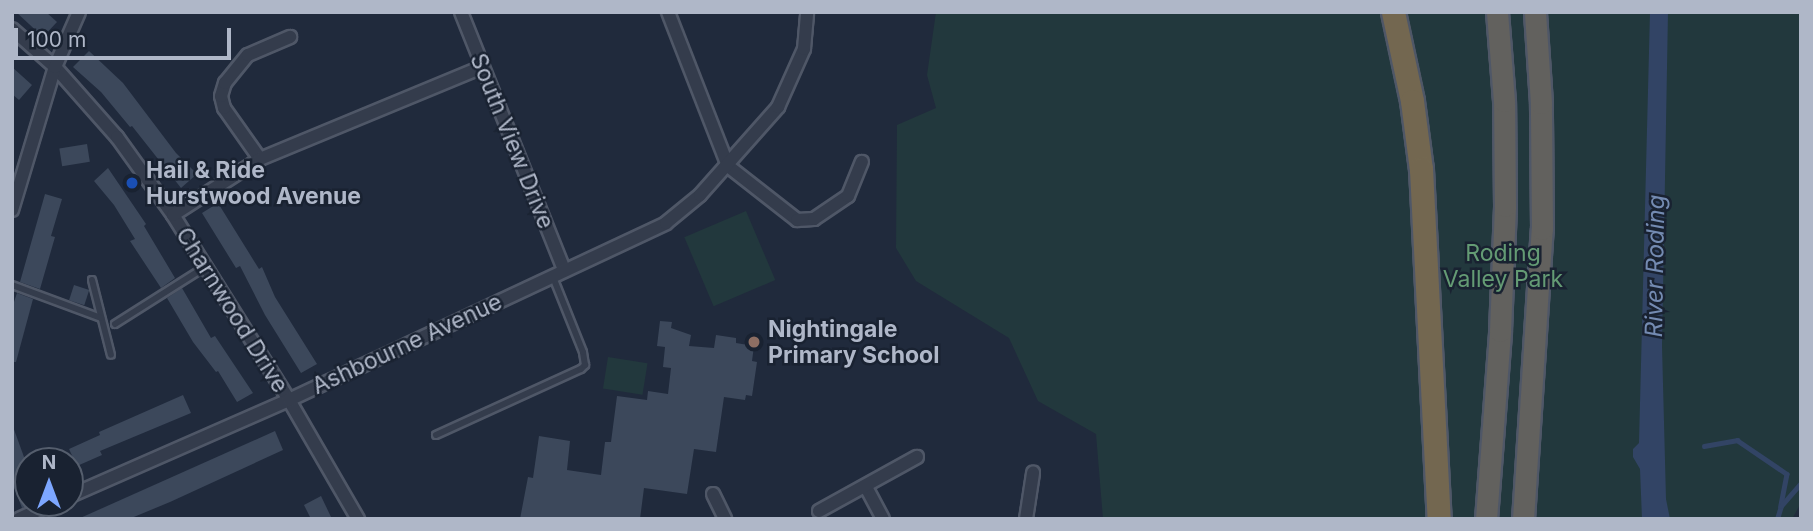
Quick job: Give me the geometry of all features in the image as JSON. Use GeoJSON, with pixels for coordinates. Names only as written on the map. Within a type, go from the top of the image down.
{"type":"FeatureCollection","features":[{"type":"Feature","properties":{"kind":"highway"},"geometry":{"type":"LineString","coordinates":[[1393,12],[1412,101],[1421,169],[1439,519]]}},
{"type":"Feature","properties":{"kind":"highway"},"geometry":{"type":"LineString","coordinates":[[1486,519],[1500,331],[1504,206],[1504,101],[1497,12]]}},
{"type":"Feature","properties":{"kind":"highway"},"geometry":{"type":"LineString","coordinates":[[1523,519],[1542,229],[1542,124],[1535,12]]}},
{"type":"Feature","properties":{"kind":"street"},"geometry":{"type":"LineString","coordinates":[[12,210],[55,67],[79,12]]}},
{"type":"Feature","properties":{"kind":"street","name":"South View Drive"},"geometry":{"type":"LineString","coordinates":[[461,12],[558,272]]}},
{"type":"Feature","properties":{"kind":"street"},"geometry":{"type":"LineString","coordinates":[[668,12],[728,166],[797,220],[814,219],[848,196],[862,162]]}},
{"type":"Feature","properties":{"kind":"street","name":"Ashbourne Avenue"},"geometry":{"type":"LineString","coordinates":[[84,490],[289,400],[666,223],[701,195],[778,107],[804,49],[807,12]]}},
{"type":"Feature","properties":{"kind":"street","name":"Charnwood Drive"},"geometry":{"type":"LineString","coordinates":[[12,29],[55,67],[117,137],[173,215],[289,400],[358,519]]}},
{"type":"Feature","properties":{"kind":"street"},"geometry":{"type":"LineString","coordinates":[[260,159],[224,108],[221,96],[225,83],[248,55],[290,37]]}},
{"type":"Feature","properties":{"kind":"street"},"geometry":{"type":"LineString","coordinates":[[173,215],[260,159],[482,67]]}},
{"type":"Feature","properties":{"kind":"street"},"geometry":{"type":"LineString","coordinates":[[819,511],[917,457]]}},
{"type":"Feature","properties":{"kind":"street"},"geometry":{"type":"LineString","coordinates":[[1026,519],[1032,473]]}},
{"type":"Feature","properties":{"kind":"street"},"geometry":{"type":"LineString","coordinates":[[866,487],[883,519]]}},
{"type":"Feature","properties":{"kind":"street"},"geometry":{"type":"LineString","coordinates":[[713,494],[725,519]]}},
{"type":"Feature","properties":{"kind":"lane"},"geometry":{"type":"LineString","coordinates":[[115,324],[205,267]]}},
{"type":"Feature","properties":{"kind":"lane"},"geometry":{"type":"LineString","coordinates":[[436,435],[581,369],[584,365],[583,352],[558,272]]}},
{"type":"Feature","properties":{"kind":"lane"},"geometry":{"type":"LineString","coordinates":[[92,280],[111,355]]}},
{"type":"Feature","properties":{"kind":"lane"},"geometry":{"type":"LineString","coordinates":[[12,285],[102,318]]}},
{"type":"Feature","properties":{"kind":"green space","name":"Roding Valley Park"},"geometry":{"type":"Polygon","coordinates":[[[936,12],[1801,12],[1801,503],[1792,519],[1103,519],[1096,434],[1038,401],[1009,338],[916,281],[896,248],[897,125],[936,108],[927,75],[936,12]]]}},
{"type":"Feature","properties":{"kind":"green space"},"geometry":{"type":"Polygon","coordinates":[[[746,211],[775,280],[714,306],[684,237],[746,211]]]}},
{"type":"Feature","properties":{"kind":"green space"},"geometry":{"type":"Polygon","coordinates":[[[608,357],[648,363],[643,395],[603,389],[608,357]]]}},
{"type":"Feature","properties":{"kind":"water","name":"River Roding"},"geometry":{"type":"Polygon","coordinates":[[[1650,12],[1668,12],[1662,346],[1666,499],[1670,519],[1642,519],[1640,469],[1633,457],[1633,449],[1639,443],[1650,12]]]}},
{"type":"Feature","properties":{"kind":"building"},"geometry":{"type":"Polygon","coordinates":[[[16,12],[46,12],[57,22],[43,37],[16,12]]]}},
{"type":"Feature","properties":{"kind":"building"},"geometry":{"type":"Polygon","coordinates":[[[89,51],[123,83],[176,153],[197,174],[181,188],[132,126],[130,127],[101,92],[73,67],[89,51]]]}},
{"type":"Feature","properties":{"kind":"building"},"geometry":{"type":"Polygon","coordinates":[[[12,67],[32,85],[19,100],[12,94],[12,67]]]}},
{"type":"Feature","properties":{"kind":"building"},"geometry":{"type":"Polygon","coordinates":[[[87,144],[90,162],[62,166],[59,148],[87,144]]]}},
{"type":"Feature","properties":{"kind":"building"},"geometry":{"type":"Polygon","coordinates":[[[108,168],[146,224],[144,226],[175,278],[161,288],[130,241],[135,239],[114,205],[94,181],[108,168]]]}},
{"type":"Feature","properties":{"kind":"building"},"geometry":{"type":"Polygon","coordinates":[[[45,194],[62,199],[51,236],[55,237],[40,289],[20,282],[45,194]]]}},
{"type":"Feature","properties":{"kind":"building"},"geometry":{"type":"Polygon","coordinates":[[[218,203],[259,269],[262,267],[275,297],[317,364],[301,373],[265,315],[240,266],[236,268],[202,213],[218,203]]]}},
{"type":"Feature","properties":{"kind":"building"},"geometry":{"type":"Polygon","coordinates":[[[74,285],[89,290],[84,305],[69,300],[74,285]]]}},
{"type":"Feature","properties":{"kind":"building"},"geometry":{"type":"Polygon","coordinates":[[[182,288],[211,338],[215,336],[253,393],[237,402],[218,371],[216,372],[193,342],[167,298],[182,288]]]}},
{"type":"Feature","properties":{"kind":"building"},"geometry":{"type":"Polygon","coordinates":[[[17,293],[33,299],[16,362],[12,362],[12,308],[17,293]]]}},
{"type":"Feature","properties":{"kind":"building"},"geometry":{"type":"Polygon","coordinates":[[[660,321],[672,322],[671,328],[691,335],[689,346],[714,348],[716,335],[736,338],[736,343],[754,346],[752,361],[757,362],[752,396],[746,395],[745,400],[724,397],[716,452],[694,449],[687,494],[644,488],[640,519],[520,519],[528,477],[533,478],[539,436],[570,441],[567,470],[601,475],[605,442],[611,442],[617,396],[647,400],[648,391],[668,394],[671,368],[663,367],[665,347],[657,346],[660,321]]]}},
{"type":"Feature","properties":{"kind":"building"},"geometry":{"type":"Polygon","coordinates":[[[183,395],[191,413],[100,451],[102,455],[84,463],[84,447],[73,447],[100,435],[99,432],[183,395]]]}},
{"type":"Feature","properties":{"kind":"building"},"geometry":{"type":"Polygon","coordinates":[[[12,424],[20,447],[14,447],[14,487],[12,424]]]}},
{"type":"Feature","properties":{"kind":"building"},"geometry":{"type":"Polygon","coordinates":[[[275,431],[283,450],[129,519],[78,519],[275,431]]]}},
{"type":"Feature","properties":{"kind":"building"},"geometry":{"type":"Polygon","coordinates":[[[321,496],[332,519],[311,519],[304,505],[321,496]]]}},
{"type":"Feature","properties":{"kind":"waterway"},"geometry":{"type":"LineString","coordinates":[[1704,446],[1737,440],[1787,474],[1781,506]]}},
{"type":"Feature","properties":{"kind":"waterway"},"geometry":{"type":"LineString","coordinates":[[1777,519],[1781,506],[1801,483]]}},
{"type":"Feature","properties":{"kind":"place","name":"Hail & Ride Hurstwood Avenue"},"geometry":{"type":"Point","coordinates":[132,183]}},
{"type":"Feature","properties":{"kind":"place","name":"Nightingale Primary School"},"geometry":{"type":"Point","coordinates":[754,342]}}]}
